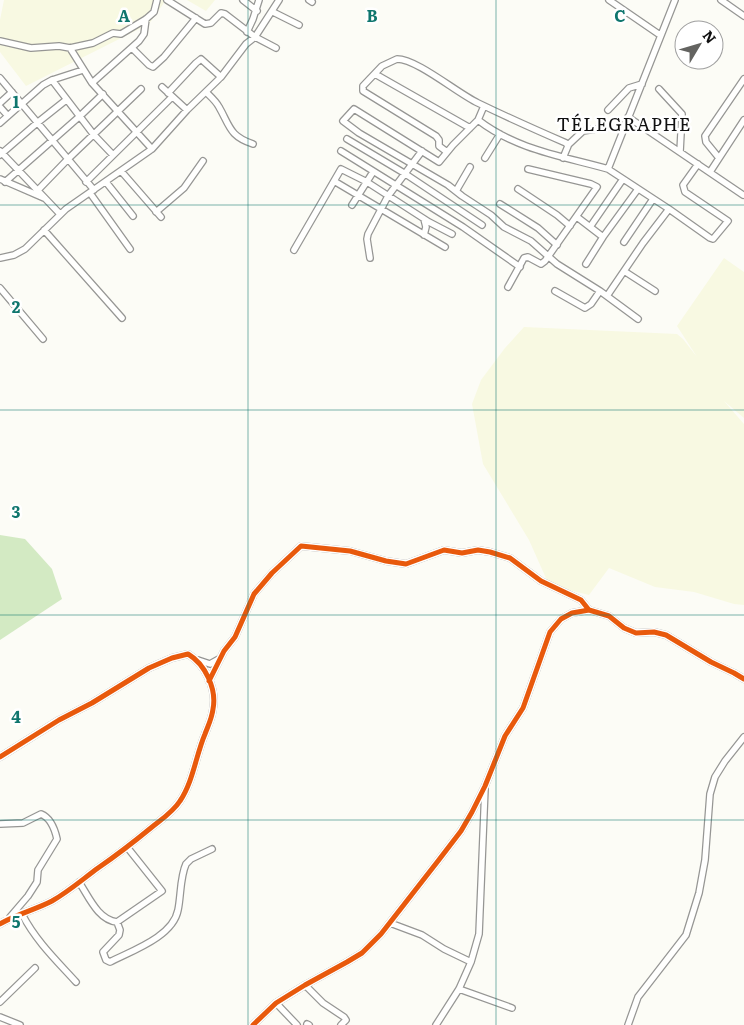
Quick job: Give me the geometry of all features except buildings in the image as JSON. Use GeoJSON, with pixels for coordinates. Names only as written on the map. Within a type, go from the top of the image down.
{"type":"FeatureCollection","features":[{"type":"Feature","properties":{"kind":"street"},"geometry":{"type":"LineString","coordinates":[[0,41],[31,48],[59,46],[70,48],[92,43],[113,33],[122,34],[146,20],[154,12],[157,0]]}},
{"type":"Feature","properties":{"kind":"street"},"geometry":{"type":"LineString","coordinates":[[167,0],[207,24],[223,13],[247,32],[276,48]]}},
{"type":"Feature","properties":{"kind":"street"},"geometry":{"type":"LineString","coordinates":[[243,0],[257,11]]}},
{"type":"Feature","properties":{"kind":"street"},"geometry":{"type":"LineString","coordinates":[[247,32],[257,11],[259,0]]}},
{"type":"Feature","properties":{"kind":"street"},"geometry":{"type":"LineString","coordinates":[[0,258],[14,255],[25,249],[60,214],[152,150],[187,110],[222,77],[246,44],[255,37],[279,0]]}},
{"type":"Feature","properties":{"kind":"street"},"geometry":{"type":"LineString","coordinates":[[721,0],[744,16]]}},
{"type":"Feature","properties":{"kind":"street"},"geometry":{"type":"LineString","coordinates":[[614,1],[660,35]]}},
{"type":"Feature","properties":{"kind":"street"},"geometry":{"type":"LineString","coordinates":[[608,170],[673,1]]}},
{"type":"Feature","properties":{"kind":"street"},"geometry":{"type":"LineString","coordinates":[[273,12],[299,25]]}},
{"type":"Feature","properties":{"kind":"street"},"geometry":{"type":"LineString","coordinates":[[132,48],[153,67],[164,57],[196,18]]}},
{"type":"Feature","properties":{"kind":"street"},"geometry":{"type":"LineString","coordinates":[[92,83],[132,48],[144,34],[146,20]]}},
{"type":"Feature","properties":{"kind":"street"},"geometry":{"type":"LineString","coordinates":[[70,48],[92,83],[152,150]]}},
{"type":"Feature","properties":{"kind":"street"},"geometry":{"type":"LineString","coordinates":[[86,182],[170,95],[196,62],[201,59],[222,77]]}},
{"type":"Feature","properties":{"kind":"street"},"geometry":{"type":"LineString","coordinates":[[447,152],[439,146],[439,140],[436,136],[363,91],[363,86],[382,66],[393,60],[405,60],[484,106],[568,145]]}},
{"type":"Feature","properties":{"kind":"street"},"geometry":{"type":"LineString","coordinates":[[0,123],[43,85],[52,80],[83,70]]}},
{"type":"Feature","properties":{"kind":"street"},"geometry":{"type":"LineString","coordinates":[[375,74],[470,128]]}},
{"type":"Feature","properties":{"kind":"street"},"geometry":{"type":"LineString","coordinates":[[0,78],[86,182],[130,249]]}},
{"type":"Feature","properties":{"kind":"street"},"geometry":{"type":"LineString","coordinates":[[719,158],[706,142],[705,136],[744,79]]}},
{"type":"Feature","properties":{"kind":"street"},"geometry":{"type":"LineString","coordinates":[[52,80],[94,135],[113,156]]}},
{"type":"Feature","properties":{"kind":"street"},"geometry":{"type":"LineString","coordinates":[[608,110],[629,88],[642,84]]}},
{"type":"Feature","properties":{"kind":"street"},"geometry":{"type":"LineString","coordinates":[[162,86],[187,110]]}},
{"type":"Feature","properties":{"kind":"street"},"geometry":{"type":"LineString","coordinates":[[38,190],[141,89]]}},
{"type":"Feature","properties":{"kind":"street"},"geometry":{"type":"LineString","coordinates":[[659,90],[682,114],[680,152]]}},
{"type":"Feature","properties":{"kind":"street"},"geometry":{"type":"LineString","coordinates":[[0,103],[12,92]]}},
{"type":"Feature","properties":{"kind":"street"},"geometry":{"type":"LineString","coordinates":[[206,92],[219,106],[226,122],[234,133],[242,140],[253,144]]}},
{"type":"Feature","properties":{"kind":"street"},"geometry":{"type":"LineString","coordinates":[[2,180],[18,170],[103,94]]}},
{"type":"Feature","properties":{"kind":"street"},"geometry":{"type":"LineString","coordinates":[[60,214],[1,153],[66,100]]}},
{"type":"Feature","properties":{"kind":"street"},"geometry":{"type":"LineString","coordinates":[[484,106],[478,120],[438,162],[354,109],[343,121],[360,133],[412,162],[491,214],[504,227],[531,241],[549,257],[638,319]]}},
{"type":"Feature","properties":{"kind":"street"},"geometry":{"type":"LineString","coordinates":[[0,107],[8,116]]}},
{"type":"Feature","properties":{"kind":"street"},"geometry":{"type":"LineString","coordinates":[[628,117],[743,195]]}},
{"type":"Feature","properties":{"kind":"street"},"geometry":{"type":"LineString","coordinates":[[478,120],[524,146],[608,170],[710,238],[715,238],[728,221],[685,192],[683,185],[698,164]]}},
{"type":"Feature","properties":{"kind":"street"},"geometry":{"type":"LineString","coordinates":[[710,172],[744,120]]}},
{"type":"Feature","properties":{"kind":"street"},"geometry":{"type":"LineString","coordinates":[[563,158],[568,145],[583,131],[595,128]]}},
{"type":"Feature","properties":{"kind":"street"},"geometry":{"type":"LineString","coordinates":[[485,158],[500,134]]}},
{"type":"Feature","properties":{"kind":"street"},"geometry":{"type":"LineString","coordinates":[[348,139],[404,173],[482,225]]}},
{"type":"Feature","properties":{"kind":"street"},"geometry":{"type":"LineString","coordinates":[[341,150],[463,227],[520,267]]}},
{"type":"Feature","properties":{"kind":"street"},"geometry":{"type":"LineString","coordinates":[[370,258],[368,234],[388,196],[422,151]]}},
{"type":"Feature","properties":{"kind":"street"},"geometry":{"type":"LineString","coordinates":[[121,172],[159,215],[184,188],[203,161]]}},
{"type":"Feature","properties":{"kind":"street"},"geometry":{"type":"LineString","coordinates":[[456,191],[470,167]]}},
{"type":"Feature","properties":{"kind":"street"},"geometry":{"type":"LineString","coordinates":[[294,250],[341,169],[367,182],[424,219],[452,234]]}},
{"type":"Feature","properties":{"kind":"street"},"geometry":{"type":"LineString","coordinates":[[508,287],[526,257],[541,264],[549,257],[596,191],[597,186],[528,169]]}},
{"type":"Feature","properties":{"kind":"street"},"geometry":{"type":"LineString","coordinates":[[352,205],[374,172]]}},
{"type":"Feature","properties":{"kind":"street"},"geometry":{"type":"LineString","coordinates":[[590,227],[623,179]]}},
{"type":"Feature","properties":{"kind":"street"},"geometry":{"type":"LineString","coordinates":[[2,180],[46,199]]}},
{"type":"Feature","properties":{"kind":"street"},"geometry":{"type":"LineString","coordinates":[[334,180],[445,247]]}},
{"type":"Feature","properties":{"kind":"street"},"geometry":{"type":"LineString","coordinates":[[106,182],[132,216]]}},
{"type":"Feature","properties":{"kind":"street"},"geometry":{"type":"LineString","coordinates":[[518,189],[570,226]]}},
{"type":"Feature","properties":{"kind":"street"},"geometry":{"type":"LineString","coordinates":[[586,264],[638,189]]}},
{"type":"Feature","properties":{"kind":"street"},"geometry":{"type":"LineString","coordinates":[[624,242],[654,199]]}},
{"type":"Feature","properties":{"kind":"street"},"geometry":{"type":"LineString","coordinates":[[500,204],[538,228],[557,244]]}},
{"type":"Feature","properties":{"kind":"street"},"geometry":{"type":"LineString","coordinates":[[607,296],[669,209]]}},
{"type":"Feature","properties":{"kind":"street"},"geometry":{"type":"LineString","coordinates":[[577,216],[603,237]]}},
{"type":"Feature","properties":{"kind":"street"},"geometry":{"type":"LineString","coordinates":[[424,219],[426,227],[424,235]]}},
{"type":"Feature","properties":{"kind":"street"},"geometry":{"type":"LineString","coordinates":[[44,230],[122,318]]}},
{"type":"Feature","properties":{"kind":"street"},"geometry":{"type":"LineString","coordinates":[[624,271],[655,291]]}},
{"type":"Feature","properties":{"kind":"street"},"geometry":{"type":"LineString","coordinates":[[0,288],[43,339]]}},
{"type":"Feature","properties":{"kind":"street"},"geometry":{"type":"LineString","coordinates":[[554,291],[582,308],[588,306],[600,291]]}},
{"type":"Feature","properties":{"kind":"street"},"geometry":{"type":"LineString","coordinates":[[209,681],[219,660],[235,637],[254,594],[272,573],[301,546],[350,551],[386,561],[406,564],[444,550],[462,553],[478,550],[490,552],[510,558],[541,581],[582,600],[589,610]]}},
{"type":"Feature","properties":{"kind":"street"},"geometry":{"type":"LineString","coordinates":[[257,1024],[276,1003],[362,953],[390,923],[461,831],[485,786],[505,736],[523,708],[550,632],[561,619],[572,613],[589,610],[609,616],[624,628],[636,633],[654,632],[666,635],[710,662],[734,672],[744,679]]}},
{"type":"Feature","properties":{"kind":"street"},"geometry":{"type":"LineString","coordinates":[[0,757],[59,720],[92,703],[149,668],[172,658],[188,654],[210,664],[219,660]]}},
{"type":"Feature","properties":{"kind":"street"},"geometry":{"type":"LineString","coordinates":[[9,918],[55,900],[127,848],[167,816],[180,801],[188,784],[214,707],[212,687],[204,668],[196,659]]}},
{"type":"Feature","properties":{"kind":"street"},"geometry":{"type":"LineString","coordinates":[[628,1025],[638,997],[686,935],[699,893],[705,860],[710,794],[715,777],[744,737]]}},
{"type":"Feature","properties":{"kind":"street"},"geometry":{"type":"LineString","coordinates":[[436,1025],[459,989],[471,962],[479,934],[485,786]]}},
{"type":"Feature","properties":{"kind":"street"},"geometry":{"type":"LineString","coordinates":[[472,812],[484,816]]}},
{"type":"Feature","properties":{"kind":"street"},"geometry":{"type":"LineString","coordinates":[[0,924],[9,918],[28,896],[37,882],[38,870],[57,839],[55,830],[46,816],[41,814],[23,824],[1,823]]}},
{"type":"Feature","properties":{"kind":"street"},"geometry":{"type":"LineString","coordinates":[[117,922],[162,891],[127,848]]}},
{"type":"Feature","properties":{"kind":"street"},"geometry":{"type":"LineString","coordinates":[[79,882],[102,916],[117,922],[120,930],[119,934],[104,952],[106,960],[110,962],[148,944],[167,928],[177,914],[186,864],[191,859],[212,849]]}},
{"type":"Feature","properties":{"kind":"street"},"geometry":{"type":"LineString","coordinates":[[22,914],[30,931],[44,949],[76,982]]}},
{"type":"Feature","properties":{"kind":"street"},"geometry":{"type":"LineString","coordinates":[[390,923],[422,935],[444,949],[471,962]]}},
{"type":"Feature","properties":{"kind":"street"},"geometry":{"type":"LineString","coordinates":[[0,1002],[35,968]]}},
{"type":"Feature","properties":{"kind":"street"},"geometry":{"type":"LineString","coordinates":[[305,985],[323,1003],[344,1017],[346,1020],[340,1025]]}},
{"type":"Feature","properties":{"kind":"street"},"geometry":{"type":"LineString","coordinates":[[459,989],[512,1008]]}},
{"type":"Feature","properties":{"kind":"street"},"geometry":{"type":"LineString","coordinates":[[276,1003],[296,1025]]}},
{"type":"Feature","properties":{"kind":"street"},"geometry":{"type":"LineString","coordinates":[[0,1017],[20,1025]]}},
{"type":"Feature","properties":{"kind":"green space"},"geometry":{"type":"Polygon","coordinates":[[[4,0],[166,0],[149,24],[26,86],[0,52],[0,20],[4,0]]]}},
{"type":"Feature","properties":{"kind":"green space"},"geometry":{"type":"Polygon","coordinates":[[[187,0],[215,0],[206,11],[187,0]]]}},
{"type":"Feature","properties":{"kind":"green space"},"geometry":{"type":"Polygon","coordinates":[[[724,258],[744,272],[744,418],[724,401],[744,424],[744,605],[734,604],[694,592],[655,587],[609,568],[589,595],[549,585],[529,540],[483,464],[472,404],[481,380],[505,348],[524,327],[677,334],[697,357],[677,326],[724,258]]]}},
{"type":"Feature","properties":{"kind":"green space"},"geometry":{"type":"Polygon","coordinates":[[[0,535],[25,539],[52,569],[62,599],[0,640],[0,535]]]}},
{"type":"Feature","properties":{"kind":"cycle path"},"geometry":{"type":"LineString","coordinates":[[209,681],[224,651],[235,637],[254,594],[272,573],[301,546],[350,551],[386,561],[406,564],[444,550],[462,553],[478,550],[510,558],[541,581],[581,600],[589,610],[609,616],[624,628],[636,633],[654,632],[666,635],[744,679]]}},
{"type":"Feature","properties":{"kind":"cycle path"},"geometry":{"type":"LineString","coordinates":[[253,1025],[276,1003],[362,953],[381,934],[461,831],[472,812],[485,786],[505,736],[523,708],[550,632],[561,619],[572,613],[589,610]]}},
{"type":"Feature","properties":{"kind":"cycle path"},"geometry":{"type":"LineString","coordinates":[[0,757],[59,720],[92,703],[149,668],[172,658],[188,654],[194,658],[200,664],[211,685],[214,701],[211,719],[188,785],[174,809],[126,848],[64,894],[0,924]]}},
{"type":"Feature","properties":{"kind":"district","name":"TÉLEGRAPHE"},"geometry":{"type":"Point","coordinates":[624,123]}}]}
